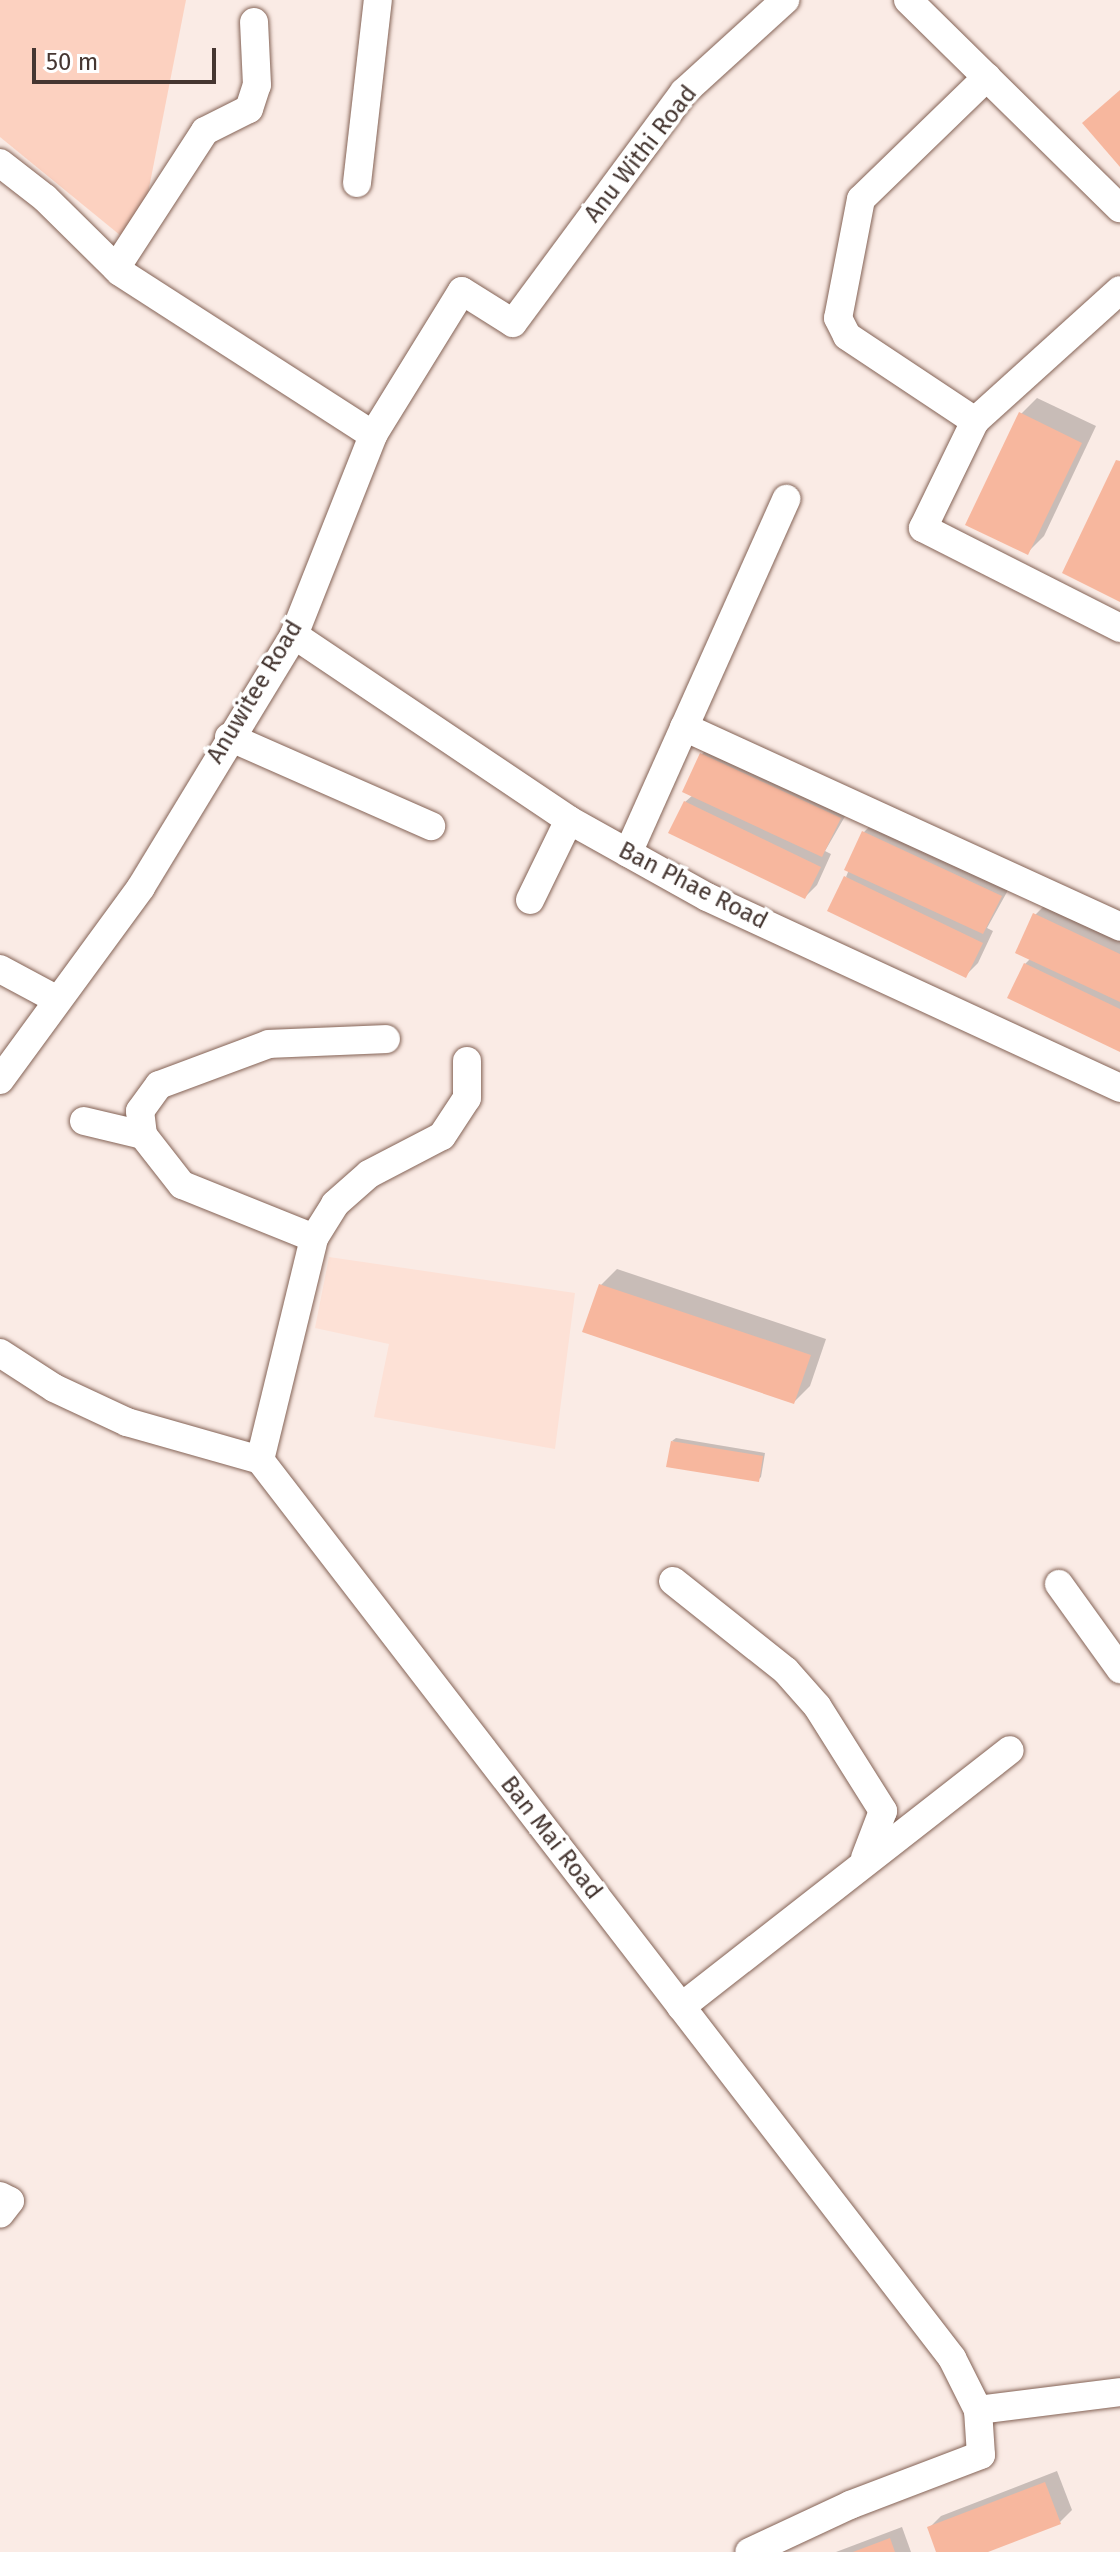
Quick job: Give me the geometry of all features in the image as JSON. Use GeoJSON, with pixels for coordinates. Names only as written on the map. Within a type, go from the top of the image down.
{"type":"FeatureCollection","features":[{"type":"Feature","properties":{"kind":"street"},"geometry":{"type":"LineString","coordinates":[[357,183],[378,0]]}},
{"type":"Feature","properties":{"kind":"street","name":"Anu Withi Road"},"geometry":{"type":"LineString","coordinates":[[513,323],[684,92],[785,0]]}},
{"type":"Feature","properties":{"kind":"street"},"geometry":{"type":"LineString","coordinates":[[908,0],[1120,208]]}},
{"type":"Feature","properties":{"kind":"street"},"geometry":{"type":"LineString","coordinates":[[116,268],[205,131],[249,109],[257,85],[254,22]]}},
{"type":"Feature","properties":{"kind":"street"},"geometry":{"type":"LineString","coordinates":[[975,421],[847,336],[838,318],[861,199],[987,77]]}},
{"type":"Feature","properties":{"kind":"street"},"geometry":{"type":"LineString","coordinates":[[0,163],[45,198],[116,268],[373,435]]}},
{"type":"Feature","properties":{"kind":"street"},"geometry":{"type":"LineString","coordinates":[[1120,290],[975,421],[923,528],[1120,628]]}},
{"type":"Feature","properties":{"kind":"street","name":"Anuwitee Road"},"geometry":{"type":"LineString","coordinates":[[0,1080],[56,999],[141,887],[229,737],[294,635],[373,435],[462,291],[513,323]]}},
{"type":"Feature","properties":{"kind":"street"},"geometry":{"type":"LineString","coordinates":[[628,853],[786,499]]}},
{"type":"Feature","properties":{"kind":"street","name":"Ban Phae Road"},"geometry":{"type":"LineString","coordinates":[[294,635],[569,820],[707,897],[1120,1088]]}},
{"type":"Feature","properties":{"kind":"street"},"geometry":{"type":"LineString","coordinates":[[684,727],[1120,927]]}},
{"type":"Feature","properties":{"kind":"street"},"geometry":{"type":"LineString","coordinates":[[229,737],[431,826]]}},
{"type":"Feature","properties":{"kind":"street"},"geometry":{"type":"LineString","coordinates":[[530,900],[569,820]]}},
{"type":"Feature","properties":{"kind":"street"},"geometry":{"type":"LineString","coordinates":[[0,969],[56,999]]}},
{"type":"Feature","properties":{"kind":"street"},"geometry":{"type":"LineString","coordinates":[[314,1238],[182,1185],[143,1135],[140,1111],[159,1085],[269,1044],[386,1039]]}},
{"type":"Feature","properties":{"kind":"street"},"geometry":{"type":"LineString","coordinates":[[0,1353],[54,1388],[127,1422],[260,1460],[314,1238],[335,1204],[369,1174],[442,1136],[467,1098],[467,1061]]}},
{"type":"Feature","properties":{"kind":"street"},"geometry":{"type":"LineString","coordinates":[[84,1121],[143,1135]]}},
{"type":"Feature","properties":{"kind":"street","name":"Ban Mai Road"},"geometry":{"type":"LineString","coordinates":[[260,1460],[952,2358],[978,2410],[981,2455],[850,2505],[749,2552]]}},
{"type":"Feature","properties":{"kind":"street"},"geometry":{"type":"LineString","coordinates":[[673,1581],[786,1671],[817,1706],[883,1811],[864,1851],[866,1860]]}},
{"type":"Feature","properties":{"kind":"street"},"geometry":{"type":"LineString","coordinates":[[1059,1584],[1120,1669]]}},
{"type":"Feature","properties":{"kind":"street"},"geometry":{"type":"LineString","coordinates":[[681,2007],[1010,1750]]}},
{"type":"Feature","properties":{"kind":"street"},"geometry":{"type":"LineString","coordinates":[[0,2196],[10,2201],[0,2214]]}},
{"type":"Feature","properties":{"kind":"street"},"geometry":{"type":"LineString","coordinates":[[978,2410],[1120,2392]]}},
{"type":"Feature","properties":{"kind":"shaded area"},"geometry":{"type":"Polygon","coordinates":[[[0,0],[186,0],[137,249],[0,137],[0,0]]]}},
{"type":"Feature","properties":{"kind":"shaded area"},"geometry":{"type":"Polygon","coordinates":[[[329,1257],[575,1293],[555,1449],[374,1417],[389,1344],[315,1328],[329,1257]]]}},
{"type":"Feature","properties":{"kind":"building"},"geometry":{"type":"Polygon","coordinates":[[[1120,90],[1120,167],[1082,123],[1120,90]]]}},
{"type":"Feature","properties":{"kind":"building"},"geometry":{"type":"Polygon","coordinates":[[[1019,412],[1082,443],[1028,555],[965,525],[1019,412]]]}},
{"type":"Feature","properties":{"kind":"building"},"geometry":{"type":"Polygon","coordinates":[[[1116,460],[1120,461],[1120,602],[1062,573],[1116,460]]]}},
{"type":"Feature","properties":{"kind":"building"},"geometry":{"type":"Polygon","coordinates":[[[700,753],[841,818],[822,857],[682,792],[700,753]]]}},
{"type":"Feature","properties":{"kind":"building"},"geometry":{"type":"Polygon","coordinates":[[[684,801],[821,867],[805,899],[668,833],[684,801]]]}},
{"type":"Feature","properties":{"kind":"building"},"geometry":{"type":"Polygon","coordinates":[[[862,831],[1002,896],[983,934],[844,870],[862,831]]]}},
{"type":"Feature","properties":{"kind":"building"},"geometry":{"type":"Polygon","coordinates":[[[844,876],[983,943],[966,978],[827,911],[844,876]]]}},
{"type":"Feature","properties":{"kind":"building"},"geometry":{"type":"Polygon","coordinates":[[[1033,913],[1120,954],[1120,1002],[1015,953],[1033,913]]]}},
{"type":"Feature","properties":{"kind":"building"},"geometry":{"type":"Polygon","coordinates":[[[1024,963],[1120,1009],[1120,1052],[1007,998],[1024,963]]]}},
{"type":"Feature","properties":{"kind":"building"},"geometry":{"type":"Polygon","coordinates":[[[599,1284],[811,1355],[794,1404],[582,1332],[599,1284]]]}},
{"type":"Feature","properties":{"kind":"building"},"geometry":{"type":"Polygon","coordinates":[[[671,1441],[763,1456],[759,1482],[666,1467],[671,1441]]]}},
{"type":"Feature","properties":{"kind":"building"},"geometry":{"type":"Polygon","coordinates":[[[1045,2482],[1061,2524],[988,2552],[936,2552],[927,2527],[1045,2482]]]}},
{"type":"Feature","properties":{"kind":"building"},"geometry":{"type":"Polygon","coordinates":[[[890,2538],[895,2552],[853,2552],[890,2538]]]}}]}
